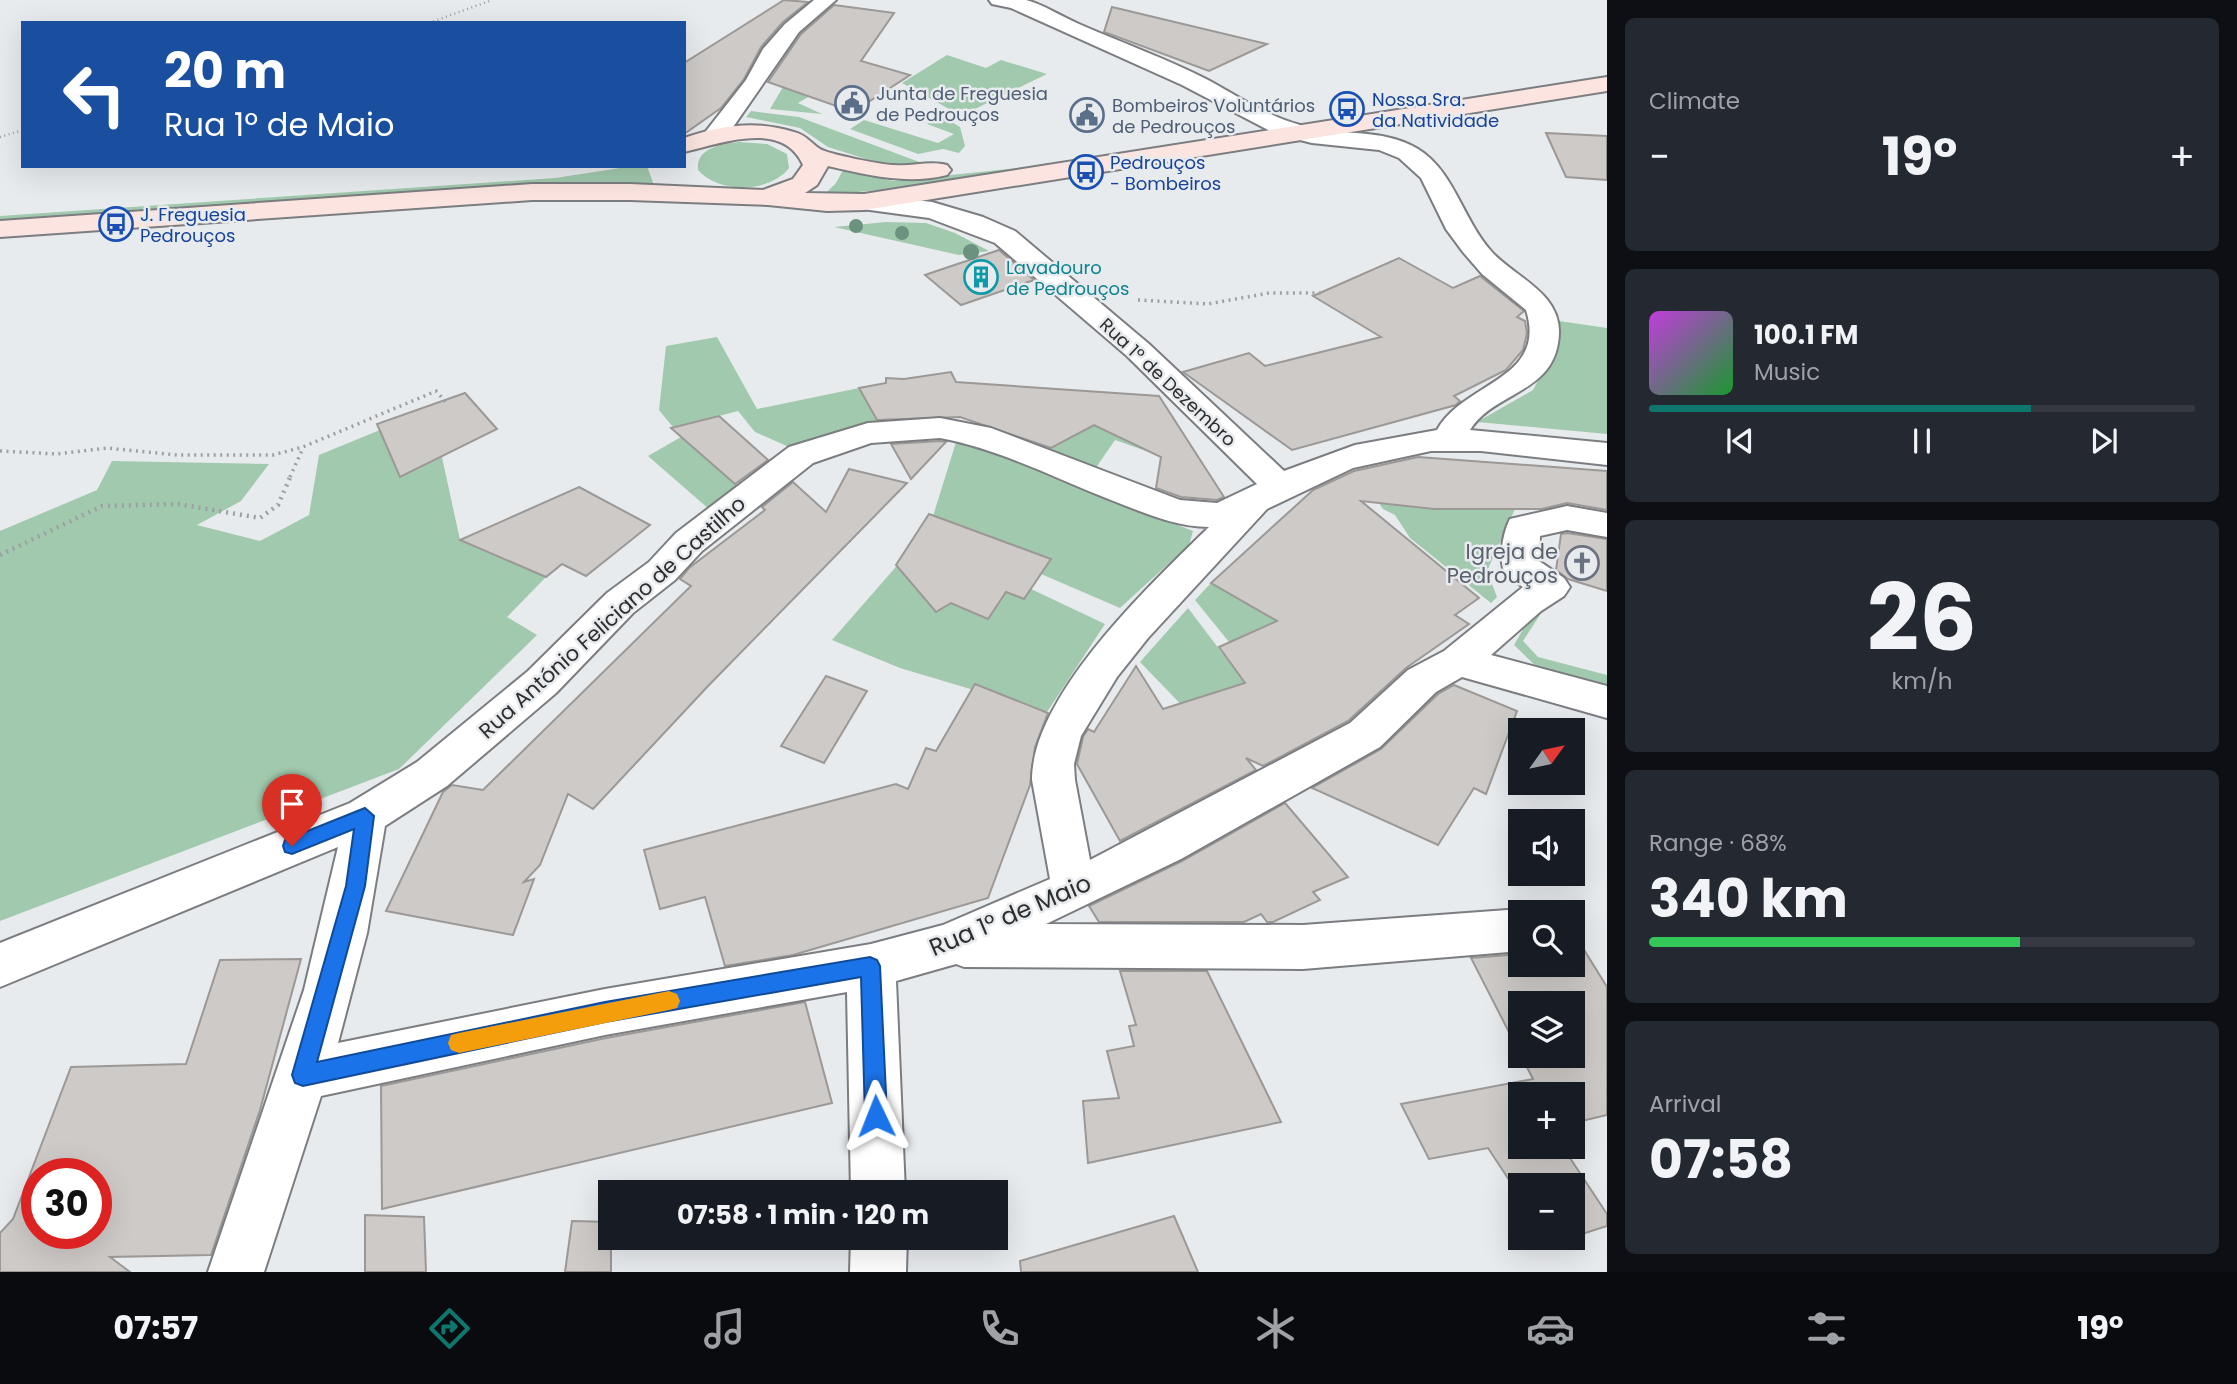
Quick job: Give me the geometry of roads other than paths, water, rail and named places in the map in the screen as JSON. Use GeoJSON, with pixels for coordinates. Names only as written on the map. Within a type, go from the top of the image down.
{"type":"FeatureCollection","features":[{"type":"Feature","properties":{"kind":"main road"},"geometry":{"type":"LineString","coordinates":[[0,229],[532,192],[630,191],[827,203],[864,202],[1607,84]]}},
{"type":"Feature","properties":{"kind":"main road"},"geometry":{"type":"LineString","coordinates":[[694,144],[754,131],[775,134],[792,139],[814,156],[894,173],[1226,145]]}},
{"type":"Feature","properties":{"kind":"main road"},"geometry":{"type":"LineString","coordinates":[[763,198],[780,194],[806,181],[813,173],[814,156]]}},
{"type":"Feature","properties":{"kind":"main road"},"geometry":{"type":"LineString","coordinates":[[0,209],[570,168]]}},
{"type":"Feature","properties":{"kind":"main road"},"geometry":{"type":"LineString","coordinates":[[677,168],[679,175],[688,185],[726,198]]}},
{"type":"Feature","properties":{"kind":"street"},"geometry":{"type":"LineString","coordinates":[[694,144],[756,82],[771,54],[792,27],[826,0]]}},
{"type":"Feature","properties":{"kind":"street"},"geometry":{"type":"LineString","coordinates":[[1011,1],[1193,82],[1299,133],[1378,143],[1404,151],[1427,165],[1457,226],[1495,272],[1539,304],[1544,316],[1544,334],[1534,369],[1523,379],[1465,412],[1455,421],[1449,439]]}},
{"type":"Feature","properties":{"kind":"street","name":"Rua 1º de Dezembro"},"geometry":{"type":"LineString","coordinates":[[864,202],[932,210],[974,223],[1004,237],[1138,350],[1267,496]]}},
{"type":"Feature","properties":{"kind":"street","name":"Rua António Feliciano de Castilho"},"geometry":{"type":"LineString","coordinates":[[0,965],[365,816],[432,774],[497,722],[620,603],[662,571],[689,542],[730,508],[801,455],[837,441],[900,429],[940,428],[979,435],[1176,512],[1221,515],[1267,496],[1303,475],[1365,452],[1449,439],[1607,454]]}},
{"type":"Feature","properties":{"kind":"street"},"geometry":{"type":"LineString","coordinates":[[1075,889],[1057,812],[1052,762],[1065,726],[1088,686],[1199,557],[1267,496]]}},
{"type":"Feature","properties":{"kind":"street","name":"Rua 1º de Maio"},"geometry":{"type":"LineString","coordinates":[[303,1075],[605,1012],[870,966],[948,945],[1075,889],[1230,811],[1365,735],[1422,681],[1458,661],[1528,601],[1551,587],[1520,567],[1523,528],[1567,518],[1607,525]]}},
{"type":"Feature","properties":{"kind":"street"},"geometry":{"type":"LineString","coordinates":[[1458,661],[1607,702]]}},
{"type":"Feature","properties":{"kind":"street"},"geometry":{"type":"LineString","coordinates":[[236,1272],[303,1075],[355,886],[365,816]]}},
{"type":"Feature","properties":{"kind":"street"},"geometry":{"type":"LineString","coordinates":[[948,945],[1303,947],[1508,931]]}},
{"type":"Feature","properties":{"kind":"street"},"geometry":{"type":"LineString","coordinates":[[870,966],[878,1180]]}},
{"type":"Feature","properties":{"kind":"street"},"geometry":{"type":"LineString","coordinates":[[878,1272],[879,1250]]}},
{"type":"Feature","properties":{"kind":"place","name":"Junta de Freguesia de Pedrouços"},"geometry":{"type":"Point","coordinates":[852,103]}},
{"type":"Feature","properties":{"kind":"place","name":"Nossa Sra. da Natividade"},"geometry":{"type":"Point","coordinates":[1347,109]}},
{"type":"Feature","properties":{"kind":"place","name":"Bombeiros Voluntários de Pedrouços"},"geometry":{"type":"Point","coordinates":[1087,115]}},
{"type":"Feature","properties":{"kind":"place","name":"Pedrouços - Bombeiros"},"geometry":{"type":"Point","coordinates":[1086,172]}},
{"type":"Feature","properties":{"kind":"place","name":"J. Freguesia Pedrouços"},"geometry":{"type":"Point","coordinates":[116,224]}},
{"type":"Feature","properties":{"kind":"place","name":"Lavadouro de Pedrouços"},"geometry":{"type":"Point","coordinates":[981,277]}},
{"type":"Feature","properties":{"kind":"place","name":"Igreja de Pedrouços"},"geometry":{"type":"Point","coordinates":[1582,563]}}]}
